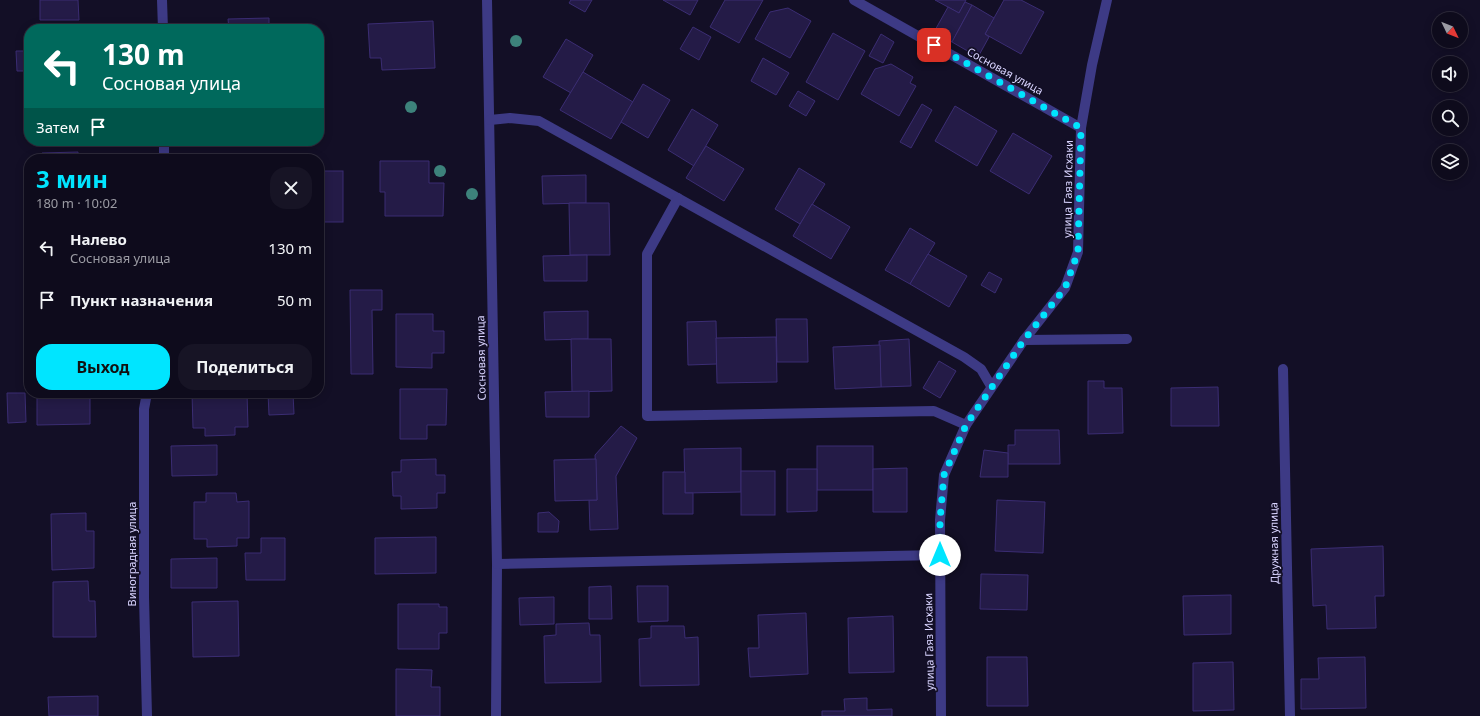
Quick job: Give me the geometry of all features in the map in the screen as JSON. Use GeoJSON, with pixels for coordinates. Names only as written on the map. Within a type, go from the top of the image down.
{"type":"FeatureCollection","features":[{"type":"Feature","properties":{"kind":"street"},"geometry":{"type":"LineString","coordinates":[[162,0],[163,24]]}},
{"type":"Feature","properties":{"kind":"street","name":"Сосновая улица"},"geometry":{"type":"LineString","coordinates":[[487,0],[497,564],[496,716]]}},
{"type":"Feature","properties":{"kind":"street","name":"Сосновая улица"},"geometry":{"type":"LineString","coordinates":[[854,0],[1081,128]]}},
{"type":"Feature","properties":{"kind":"street","name":"улица Гаяз Исхаки"},"geometry":{"type":"LineString","coordinates":[[941,716],[940,520],[944,475],[966,425],[991,386],[1024,340],[1065,288],[1078,252],[1081,128],[1092,65],[1107,0]]}},
{"type":"Feature","properties":{"kind":"street"},"geometry":{"type":"LineString","coordinates":[[490,120],[510,118],[539,121],[964,357],[981,369],[991,386]]}},
{"type":"Feature","properties":{"kind":"street"},"geometry":{"type":"LineString","coordinates":[[678,198],[647,254],[647,416],[934,411],[966,425]]}},
{"type":"Feature","properties":{"kind":"street"},"geometry":{"type":"LineString","coordinates":[[1024,340],[1127,339]]}},
{"type":"Feature","properties":{"kind":"street","name":"Дружная улица"},"geometry":{"type":"LineString","coordinates":[[1283,369],[1290,716]]}},
{"type":"Feature","properties":{"kind":"street","name":"Виноградная улица"},"geometry":{"type":"LineString","coordinates":[[146,398],[144,409],[146,716]]}},
{"type":"Feature","properties":{"kind":"street"},"geometry":{"type":"LineString","coordinates":[[497,564],[940,555]]}},
{"type":"Feature","properties":{"kind":"building"},"geometry":{"type":"Polygon","coordinates":[[[40,0],[78,0],[79,20],[40,20],[40,0]]]}},
{"type":"Feature","properties":{"kind":"building"},"geometry":{"type":"Polygon","coordinates":[[[571,0],[592,0],[585,12],[569,3],[571,0]]]}},
{"type":"Feature","properties":{"kind":"building"},"geometry":{"type":"Polygon","coordinates":[[[663,0],[698,0],[690,15],[663,0]]]}},
{"type":"Feature","properties":{"kind":"building"},"geometry":{"type":"Polygon","coordinates":[[[725,0],[763,0],[739,43],[710,27],[725,0]]]}},
{"type":"Feature","properties":{"kind":"building"},"geometry":{"type":"Polygon","coordinates":[[[935,0],[966,0],[959,13],[935,0]]]}},
{"type":"Feature","properties":{"kind":"building"},"geometry":{"type":"Polygon","coordinates":[[[1004,0],[1021,0],[1044,12],[1021,54],[985,34],[1004,0]]]}},
{"type":"Feature","properties":{"kind":"building"},"geometry":{"type":"Polygon","coordinates":[[[965,2],[972,5],[952,42],[934,32],[948,7],[959,13],[965,2]]]}},
{"type":"Feature","properties":{"kind":"building"},"geometry":{"type":"Polygon","coordinates":[[[972,5],[994,18],[985,34],[989,37],[978,57],[952,42],[972,5]]]}},
{"type":"Feature","properties":{"kind":"building"},"geometry":{"type":"Polygon","coordinates":[[[788,8],[811,21],[790,58],[755,39],[770,12],[788,8]]]}},
{"type":"Feature","properties":{"kind":"building"},"geometry":{"type":"Polygon","coordinates":[[[269,18],[269,24],[228,24],[228,19],[269,18]]]}},
{"type":"Feature","properties":{"kind":"building"},"geometry":{"type":"Polygon","coordinates":[[[433,21],[435,68],[382,70],[381,58],[370,58],[368,24],[433,21]]]}},
{"type":"Feature","properties":{"kind":"building"},"geometry":{"type":"Polygon","coordinates":[[[693,27],[711,37],[699,60],[680,49],[693,27]]]}},
{"type":"Feature","properties":{"kind":"building"},"geometry":{"type":"Polygon","coordinates":[[[833,33],[865,51],[838,100],[806,82],[833,33]]]}},
{"type":"Feature","properties":{"kind":"building"},"geometry":{"type":"Polygon","coordinates":[[[881,34],[894,42],[883,63],[869,56],[881,34]]]}},
{"type":"Feature","properties":{"kind":"building"},"geometry":{"type":"Polygon","coordinates":[[[566,39],[593,55],[571,93],[543,77],[566,39]]]}},
{"type":"Feature","properties":{"kind":"building"},"geometry":{"type":"Polygon","coordinates":[[[16,51],[24,51],[24,71],[17,71],[16,51]]]}},
{"type":"Feature","properties":{"kind":"building"},"geometry":{"type":"Polygon","coordinates":[[[763,58],[789,73],[776,95],[751,81],[763,58]]]}},
{"type":"Feature","properties":{"kind":"building"},"geometry":{"type":"Polygon","coordinates":[[[891,64],[913,77],[910,83],[916,86],[899,116],[861,94],[875,69],[891,64]]]}},
{"type":"Feature","properties":{"kind":"building"},"geometry":{"type":"Polygon","coordinates":[[[583,72],[633,102],[611,139],[560,110],[583,72]]]}},
{"type":"Feature","properties":{"kind":"building"},"geometry":{"type":"Polygon","coordinates":[[[643,84],[670,100],[648,138],[621,122],[643,84]]]}},
{"type":"Feature","properties":{"kind":"building"},"geometry":{"type":"Polygon","coordinates":[[[798,91],[815,101],[806,116],[789,106],[798,91]]]}},
{"type":"Feature","properties":{"kind":"building"},"geometry":{"type":"Polygon","coordinates":[[[922,104],[932,110],[911,148],[900,142],[922,104]]]}},
{"type":"Feature","properties":{"kind":"building"},"geometry":{"type":"Polygon","coordinates":[[[955,106],[997,131],[977,166],[935,141],[955,106]]]}},
{"type":"Feature","properties":{"kind":"building"},"geometry":{"type":"Polygon","coordinates":[[[692,109],[718,125],[694,166],[668,150],[692,109]]]}},
{"type":"Feature","properties":{"kind":"building"},"geometry":{"type":"Polygon","coordinates":[[[1013,133],[1052,156],[1029,194],[990,171],[1013,133]]]}},
{"type":"Feature","properties":{"kind":"building"},"geometry":{"type":"Polygon","coordinates":[[[706,146],[744,169],[724,201],[686,178],[706,146]]]}},
{"type":"Feature","properties":{"kind":"building"},"geometry":{"type":"Polygon","coordinates":[[[78,152],[78,154],[42,154],[78,152]]]}},
{"type":"Feature","properties":{"kind":"building"},"geometry":{"type":"Polygon","coordinates":[[[380,161],[429,161],[429,183],[444,183],[443,216],[385,216],[385,192],[380,192],[380,161]]]}},
{"type":"Feature","properties":{"kind":"building"},"geometry":{"type":"Polygon","coordinates":[[[799,168],[825,184],[800,224],[775,209],[799,168]]]}},
{"type":"Feature","properties":{"kind":"building"},"geometry":{"type":"Polygon","coordinates":[[[324,171],[343,171],[343,222],[324,222],[324,171]]]}},
{"type":"Feature","properties":{"kind":"building"},"geometry":{"type":"Polygon","coordinates":[[[586,175],[586,203],[543,204],[542,176],[586,175]]]}},
{"type":"Feature","properties":{"kind":"building"},"geometry":{"type":"Polygon","coordinates":[[[569,203],[609,203],[610,255],[570,255],[569,203]]]}},
{"type":"Feature","properties":{"kind":"building"},"geometry":{"type":"Polygon","coordinates":[[[812,204],[850,227],[831,259],[793,236],[812,204]]]}},
{"type":"Feature","properties":{"kind":"building"},"geometry":{"type":"Polygon","coordinates":[[[910,228],[935,243],[910,284],[885,270],[910,228]]]}},
{"type":"Feature","properties":{"kind":"building"},"geometry":{"type":"Polygon","coordinates":[[[928,254],[967,276],[949,307],[910,284],[928,254]]]}},
{"type":"Feature","properties":{"kind":"building"},"geometry":{"type":"Polygon","coordinates":[[[587,255],[587,281],[544,281],[543,256],[587,255]]]}},
{"type":"Feature","properties":{"kind":"building"},"geometry":{"type":"Polygon","coordinates":[[[989,272],[1002,279],[995,293],[981,285],[989,272]]]}},
{"type":"Feature","properties":{"kind":"building"},"geometry":{"type":"Polygon","coordinates":[[[350,290],[382,290],[382,310],[372,310],[373,374],[351,374],[350,290]]]}},
{"type":"Feature","properties":{"kind":"building"},"geometry":{"type":"Polygon","coordinates":[[[588,311],[588,339],[545,340],[544,312],[588,311]]]}},
{"type":"Feature","properties":{"kind":"building"},"geometry":{"type":"Polygon","coordinates":[[[396,314],[433,314],[433,331],[444,331],[444,353],[432,353],[432,368],[396,367],[396,314]]]}},
{"type":"Feature","properties":{"kind":"building"},"geometry":{"type":"Polygon","coordinates":[[[776,319],[807,319],[808,362],[777,362],[776,319]]]}},
{"type":"Feature","properties":{"kind":"building"},"geometry":{"type":"Polygon","coordinates":[[[716,321],[717,364],[688,365],[687,322],[716,321]]]}},
{"type":"Feature","properties":{"kind":"building"},"geometry":{"type":"Polygon","coordinates":[[[776,337],[777,382],[717,383],[716,338],[776,337]]]}},
{"type":"Feature","properties":{"kind":"building"},"geometry":{"type":"Polygon","coordinates":[[[571,339],[611,339],[612,391],[572,392],[571,339]]]}},
{"type":"Feature","properties":{"kind":"building"},"geometry":{"type":"Polygon","coordinates":[[[909,339],[911,386],[881,387],[879,341],[909,339]]]}},
{"type":"Feature","properties":{"kind":"building"},"geometry":{"type":"Polygon","coordinates":[[[880,345],[881,387],[835,389],[833,347],[880,345]]]}},
{"type":"Feature","properties":{"kind":"building"},"geometry":{"type":"Polygon","coordinates":[[[939,361],[956,371],[940,398],[923,388],[939,361]]]}},
{"type":"Feature","properties":{"kind":"building"},"geometry":{"type":"Polygon","coordinates":[[[1088,381],[1104,381],[1104,388],[1122,388],[1123,433],[1088,434],[1088,381]]]}},
{"type":"Feature","properties":{"kind":"building"},"geometry":{"type":"Polygon","coordinates":[[[1218,387],[1219,426],[1171,426],[1171,388],[1218,387]]]}},
{"type":"Feature","properties":{"kind":"building"},"geometry":{"type":"Polygon","coordinates":[[[400,389],[447,389],[446,425],[427,425],[427,439],[400,439],[400,389]]]}},
{"type":"Feature","properties":{"kind":"building"},"geometry":{"type":"Polygon","coordinates":[[[589,391],[589,417],[546,417],[545,392],[589,391]]]}},
{"type":"Feature","properties":{"kind":"building"},"geometry":{"type":"Polygon","coordinates":[[[7,393],[24,393],[26,422],[8,423],[7,393]]]}},
{"type":"Feature","properties":{"kind":"building"},"geometry":{"type":"Polygon","coordinates":[[[37,398],[90,398],[90,424],[37,425],[37,398]]]}},
{"type":"Feature","properties":{"kind":"building"},"geometry":{"type":"Polygon","coordinates":[[[192,398],[247,398],[248,427],[235,427],[235,435],[205,436],[205,428],[193,428],[192,398]]]}},
{"type":"Feature","properties":{"kind":"building"},"geometry":{"type":"Polygon","coordinates":[[[268,398],[293,398],[294,414],[269,415],[268,398]]]}},
{"type":"Feature","properties":{"kind":"building"},"geometry":{"type":"Polygon","coordinates":[[[621,426],[637,438],[616,476],[618,529],[590,530],[589,500],[597,500],[595,455],[621,426]]]}},
{"type":"Feature","properties":{"kind":"building"},"geometry":{"type":"Polygon","coordinates":[[[1015,430],[1059,430],[1060,464],[1008,464],[1008,445],[1015,445],[1015,430]]]}},
{"type":"Feature","properties":{"kind":"building"},"geometry":{"type":"Polygon","coordinates":[[[217,445],[217,475],[172,476],[171,446],[217,445]]]}},
{"type":"Feature","properties":{"kind":"building"},"geometry":{"type":"Polygon","coordinates":[[[817,446],[873,446],[873,490],[817,490],[817,446]]]}},
{"type":"Feature","properties":{"kind":"building"},"geometry":{"type":"Polygon","coordinates":[[[741,448],[741,492],[685,493],[684,449],[741,448]]]}},
{"type":"Feature","properties":{"kind":"building"},"geometry":{"type":"Polygon","coordinates":[[[984,450],[1008,453],[1008,477],[980,477],[984,450]]]}},
{"type":"Feature","properties":{"kind":"building"},"geometry":{"type":"Polygon","coordinates":[[[436,459],[436,475],[445,475],[445,493],[437,493],[437,508],[401,509],[401,496],[393,496],[392,472],[401,472],[401,460],[436,459]]]}},
{"type":"Feature","properties":{"kind":"building"},"geometry":{"type":"Polygon","coordinates":[[[596,459],[597,500],[555,501],[554,460],[596,459]]]}},
{"type":"Feature","properties":{"kind":"building"},"geometry":{"type":"Polygon","coordinates":[[[907,468],[907,512],[873,512],[873,469],[907,468]]]}},
{"type":"Feature","properties":{"kind":"building"},"geometry":{"type":"Polygon","coordinates":[[[787,469],[817,469],[817,511],[787,512],[787,469]]]}},
{"type":"Feature","properties":{"kind":"building"},"geometry":{"type":"Polygon","coordinates":[[[741,471],[775,471],[775,515],[741,515],[741,471]]]}},
{"type":"Feature","properties":{"kind":"building"},"geometry":{"type":"Polygon","coordinates":[[[663,472],[685,472],[685,493],[693,493],[693,514],[663,514],[663,472]]]}},
{"type":"Feature","properties":{"kind":"building"},"geometry":{"type":"Polygon","coordinates":[[[206,493],[236,493],[237,502],[249,501],[249,538],[237,538],[237,546],[207,547],[207,539],[194,539],[194,502],[206,502],[206,493]]]}},
{"type":"Feature","properties":{"kind":"building"},"geometry":{"type":"Polygon","coordinates":[[[997,500],[1045,502],[1043,553],[995,551],[997,500]]]}},
{"type":"Feature","properties":{"kind":"building"},"geometry":{"type":"Polygon","coordinates":[[[549,512],[559,521],[558,532],[538,532],[538,513],[549,512]]]}},
{"type":"Feature","properties":{"kind":"building"},"geometry":{"type":"Polygon","coordinates":[[[86,513],[86,531],[94,531],[94,568],[52,570],[51,514],[86,513]]]}},
{"type":"Feature","properties":{"kind":"building"},"geometry":{"type":"Polygon","coordinates":[[[436,537],[436,573],[375,574],[375,538],[436,537]]]}},
{"type":"Feature","properties":{"kind":"building"},"geometry":{"type":"Polygon","coordinates":[[[261,538],[285,538],[285,580],[246,580],[245,553],[261,553],[261,538]]]}},
{"type":"Feature","properties":{"kind":"building"},"geometry":{"type":"Polygon","coordinates":[[[1383,546],[1384,596],[1375,596],[1376,628],[1327,629],[1326,605],[1313,606],[1311,549],[1383,546]]]}},
{"type":"Feature","properties":{"kind":"building"},"geometry":{"type":"Polygon","coordinates":[[[217,558],[217,588],[171,588],[171,559],[217,558]]]}},
{"type":"Feature","properties":{"kind":"building"},"geometry":{"type":"Polygon","coordinates":[[[981,574],[1028,575],[1027,610],[980,609],[981,574]]]}},
{"type":"Feature","properties":{"kind":"building"},"geometry":{"type":"Polygon","coordinates":[[[88,581],[89,601],[95,601],[96,637],[53,637],[53,582],[88,581]]]}},
{"type":"Feature","properties":{"kind":"building"},"geometry":{"type":"Polygon","coordinates":[[[611,586],[612,619],[589,619],[589,587],[611,586]]]}},
{"type":"Feature","properties":{"kind":"building"},"geometry":{"type":"Polygon","coordinates":[[[637,586],[668,586],[668,621],[638,622],[637,586]]]}},
{"type":"Feature","properties":{"kind":"building"},"geometry":{"type":"Polygon","coordinates":[[[1231,595],[1231,634],[1184,635],[1183,596],[1231,595]]]}},
{"type":"Feature","properties":{"kind":"building"},"geometry":{"type":"Polygon","coordinates":[[[554,597],[554,624],[520,625],[519,598],[554,597]]]}},
{"type":"Feature","properties":{"kind":"building"},"geometry":{"type":"Polygon","coordinates":[[[238,601],[239,656],[193,657],[192,602],[238,601]]]}},
{"type":"Feature","properties":{"kind":"building"},"geometry":{"type":"Polygon","coordinates":[[[398,604],[439,604],[439,607],[447,607],[447,633],[439,633],[439,649],[398,649],[398,604]]]}},
{"type":"Feature","properties":{"kind":"building"},"geometry":{"type":"Polygon","coordinates":[[[806,613],[808,674],[750,677],[748,648],[759,648],[758,615],[806,613]]]}},
{"type":"Feature","properties":{"kind":"building"},"geometry":{"type":"Polygon","coordinates":[[[893,616],[894,672],[849,673],[848,618],[893,616]]]}},
{"type":"Feature","properties":{"kind":"building"},"geometry":{"type":"Polygon","coordinates":[[[589,623],[590,635],[600,635],[601,682],[545,683],[544,636],[556,635],[556,624],[589,623]]]}},
{"type":"Feature","properties":{"kind":"building"},"geometry":{"type":"Polygon","coordinates":[[[651,626],[684,626],[685,638],[698,637],[699,685],[640,686],[639,639],[651,638],[651,626]]]}},
{"type":"Feature","properties":{"kind":"building"},"geometry":{"type":"Polygon","coordinates":[[[987,657],[1027,657],[1028,706],[987,706],[987,657]]]}},
{"type":"Feature","properties":{"kind":"building"},"geometry":{"type":"Polygon","coordinates":[[[1365,657],[1366,708],[1301,709],[1301,679],[1319,679],[1318,658],[1365,657]]]}},
{"type":"Feature","properties":{"kind":"building"},"geometry":{"type":"Polygon","coordinates":[[[1233,662],[1234,710],[1193,711],[1193,663],[1233,662]]]}},
{"type":"Feature","properties":{"kind":"building"},"geometry":{"type":"Polygon","coordinates":[[[396,669],[432,670],[431,687],[440,687],[440,716],[396,716],[396,669]]]}},
{"type":"Feature","properties":{"kind":"building"},"geometry":{"type":"Polygon","coordinates":[[[98,696],[98,716],[49,716],[48,697],[98,696]]]}},
{"type":"Feature","properties":{"kind":"building"},"geometry":{"type":"Polygon","coordinates":[[[867,698],[867,710],[892,709],[892,716],[822,716],[822,711],[845,711],[844,699],[867,698]]]}},
{"type":"Feature","properties":{"kind":"route"},"geometry":{"type":"LineString","coordinates":[[934,45],[1081,128],[1078,252],[1065,288],[1024,340],[991,386],[966,425],[944,475],[940,520],[940,555]]}}]}
